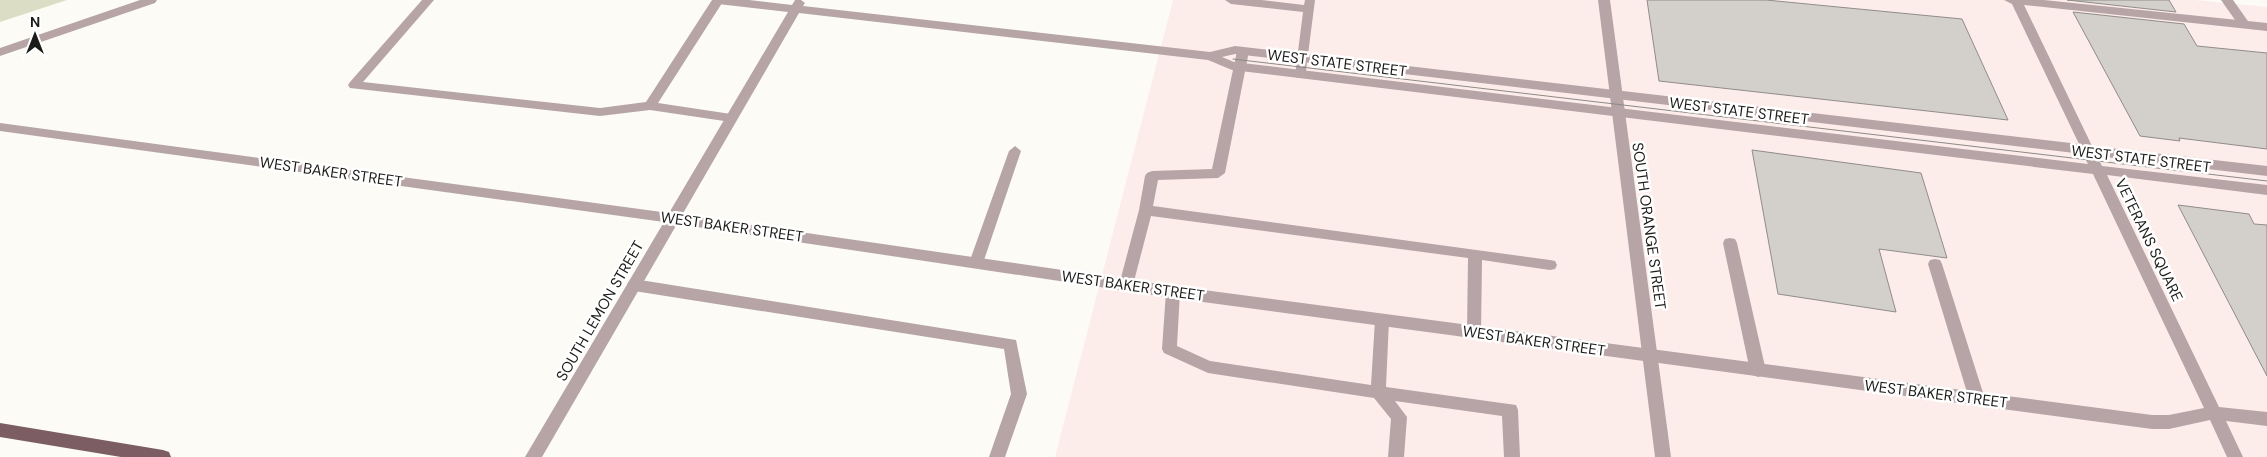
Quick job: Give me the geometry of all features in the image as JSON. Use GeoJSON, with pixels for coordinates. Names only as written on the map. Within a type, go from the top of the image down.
{"type":"FeatureCollection","features":[{"type":"Feature","properties":{"kind":"main road"},"geometry":{"type":"LineString","coordinates":[[0,430],[163,457]]}},
{"type":"Feature","properties":{"kind":"street"},"geometry":{"type":"LineString","coordinates":[[0,52],[151,0]]}},
{"type":"Feature","properties":{"kind":"street"},"geometry":{"type":"LineString","coordinates":[[428,0],[354,85],[600,112],[650,106],[732,118]]}},
{"type":"Feature","properties":{"kind":"street"},"geometry":{"type":"LineString","coordinates":[[650,106],[718,0]]}},
{"type":"Feature","properties":{"kind":"street","name":"WEST STATE STREET"},"geometry":{"type":"LineString","coordinates":[[718,0],[798,4],[1210,56],[1240,68],[2267,190]]}},
{"type":"Feature","properties":{"kind":"street"},"geometry":{"type":"LineString","coordinates":[[1231,0],[1309,4],[1301,75]]}},
{"type":"Feature","properties":{"kind":"street","name":"SOUTH ORANGE STREET"},"geometry":{"type":"LineString","coordinates":[[1604,0],[1617,113],[1652,357],[1663,457]]}},
{"type":"Feature","properties":{"kind":"street"},"geometry":{"type":"LineString","coordinates":[[2010,0],[2267,27]]}},
{"type":"Feature","properties":{"kind":"street","name":"VETERANS SQUARE"},"geometry":{"type":"LineString","coordinates":[[2016,0],[2235,457]]}},
{"type":"Feature","properties":{"kind":"street","name":"SOUTH LEMON STREET"},"geometry":{"type":"LineString","coordinates":[[534,457],[798,4]]}},
{"type":"Feature","properties":{"kind":"street","name":"WEST STATE STREET"},"geometry":{"type":"LineString","coordinates":[[1210,56],[1235,50],[2267,171]]}},
{"type":"Feature","properties":{"kind":"street"},"geometry":{"type":"LineString","coordinates":[[1126,285],[1146,210],[1152,176],[1218,173],[1243,51]]}},
{"type":"Feature","properties":{"kind":"street","name":"WEST BAKER STREET"},"geometry":{"type":"LineString","coordinates":[[0,127],[673,218],[1126,285],[1977,400],[2152,422],[2169,422],[2214,413],[2267,419]]}},
{"type":"Feature","properties":{"kind":"street"},"geometry":{"type":"LineString","coordinates":[[976,263],[1015,152]]}},
{"type":"Feature","properties":{"kind":"street"},"geometry":{"type":"LineString","coordinates":[[1146,210],[1550,265]]}},
{"type":"Feature","properties":{"kind":"street"},"geometry":{"type":"LineString","coordinates":[[1730,243],[1758,371]]}},
{"type":"Feature","properties":{"kind":"street"},"geometry":{"type":"LineString","coordinates":[[1474,332],[1475,254]]}},
{"type":"Feature","properties":{"kind":"street"},"geometry":{"type":"LineString","coordinates":[[1935,264],[1977,400]]}},
{"type":"Feature","properties":{"kind":"street"},"geometry":{"type":"LineString","coordinates":[[634,285],[1012,344],[1019,394],[998,457]]}},
{"type":"Feature","properties":{"kind":"street"},"geometry":{"type":"LineString","coordinates":[[1179,292],[1169,349],[1208,367],[1510,410],[1512,457]]}},
{"type":"Feature","properties":{"kind":"street"},"geometry":{"type":"LineString","coordinates":[[1382,320],[1378,392],[1399,417],[1396,457]]}},
{"type":"Feature","properties":{"kind":"lane"},"geometry":{"type":"LineString","coordinates":[[2227,0],[2244,24]]}},
{"type":"Feature","properties":{"kind":"shaded area"},"geometry":{"type":"Polygon","coordinates":[[[1173,0],[2195,0],[2267,7],[2267,457],[1055,457],[1173,0]]]}},
{"type":"Feature","properties":{"kind":"green space"},"geometry":{"type":"Polygon","coordinates":[[[0,0],[67,0],[0,22],[0,0]]]}},
{"type":"Feature","properties":{"kind":"building"},"geometry":{"type":"Polygon","coordinates":[[[1647,0],[1766,0],[1962,19],[2008,120],[1659,81],[1647,0]]]}},
{"type":"Feature","properties":{"kind":"building"},"geometry":{"type":"Polygon","coordinates":[[[2067,0],[2169,0],[2176,12],[2067,0]]]}},
{"type":"Feature","properties":{"kind":"building"},"geometry":{"type":"Polygon","coordinates":[[[2073,12],[2184,24],[2197,46],[2267,53],[2267,149],[2179,138],[2180,141],[2140,136],[2073,12]]]}},
{"type":"Feature","properties":{"kind":"building"},"geometry":{"type":"Polygon","coordinates":[[[1752,150],[1921,173],[1947,258],[1879,249],[1896,312],[1778,294],[1752,150]]]}},
{"type":"Feature","properties":{"kind":"building"},"geometry":{"type":"Polygon","coordinates":[[[2178,205],[2249,214],[2254,224],[2267,225],[2267,376],[2178,205]]]}},
{"type":"Feature","properties":{"kind":"tram line"},"geometry":{"type":"LineString","coordinates":[[1233,59],[2267,181]]}}]}
